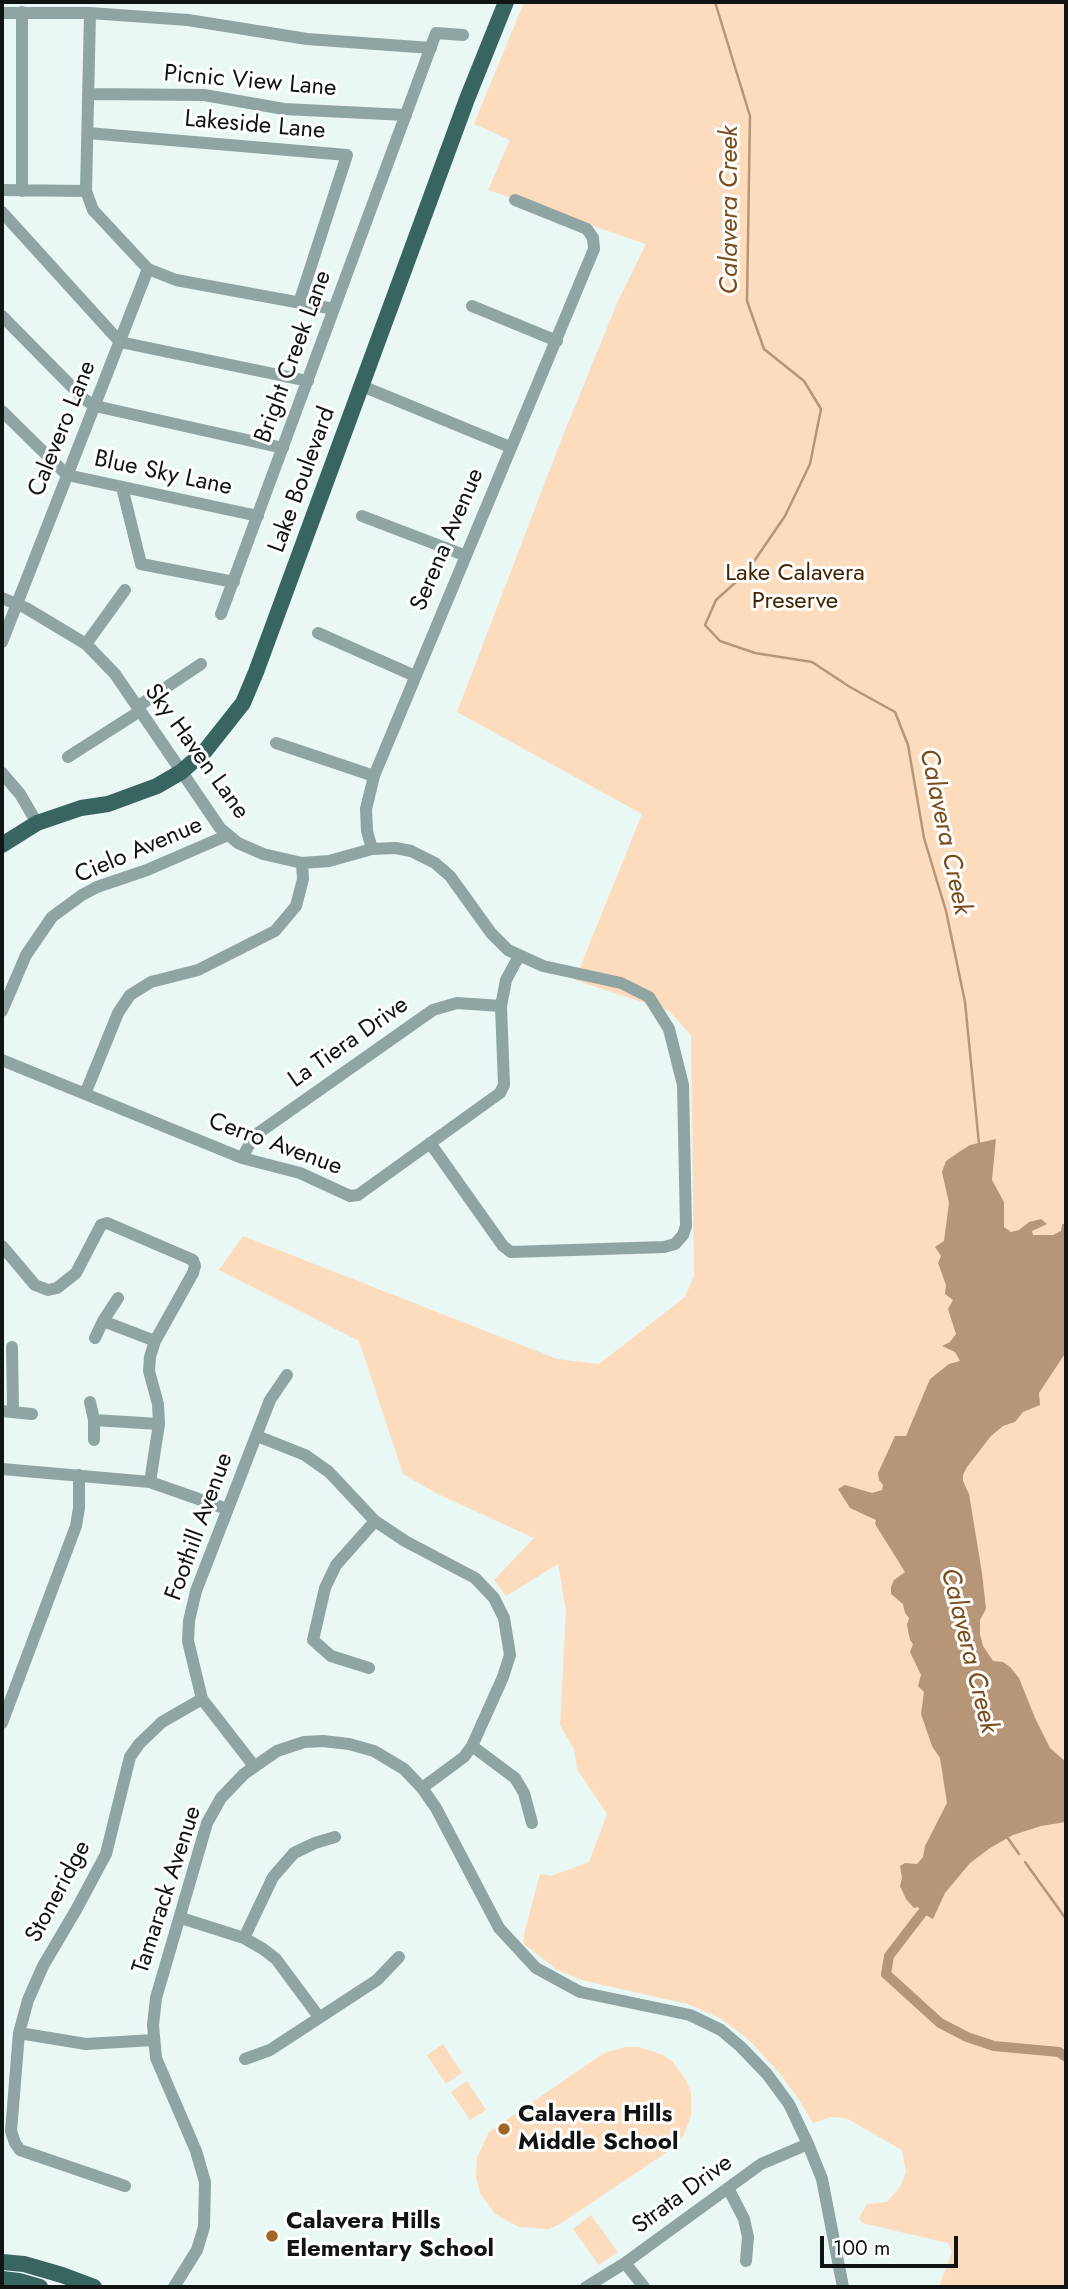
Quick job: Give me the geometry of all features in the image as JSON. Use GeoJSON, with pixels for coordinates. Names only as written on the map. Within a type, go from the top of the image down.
{"type":"FeatureCollection","features":[{"type":"Feature","properties":{"kind":"main road","name":"Lake Boulevard"},"geometry":{"type":"LineString","coordinates":[[2,845],[37,823],[81,808],[108,804],[157,786],[181,772],[225,729],[249,690],[467,99],[506,2]]}},
{"type":"Feature","properties":{"kind":"main road"},"geometry":{"type":"LineString","coordinates":[[2,2262],[24,2264],[94,2287]]}},
{"type":"Feature","properties":{"kind":"main road"},"geometry":{"type":"LineString","coordinates":[[2,2279],[40,2287]]}},
{"type":"Feature","properties":{"kind":"street"},"geometry":{"type":"LineString","coordinates":[[22,12],[22,191]]}},
{"type":"Feature","properties":{"kind":"street"},"geometry":{"type":"LineString","coordinates":[[2,13],[90,13],[188,20],[307,39],[431,48],[436,33],[463,35]]}},
{"type":"Feature","properties":{"kind":"street"},"geometry":{"type":"LineString","coordinates":[[90,13],[86,191],[93,210],[148,269],[176,280],[334,309]]}},
{"type":"Feature","properties":{"kind":"street","name":"Bright Creek Lane"},"geometry":{"type":"LineString","coordinates":[[221,614],[431,48]]}},
{"type":"Feature","properties":{"kind":"street","name":"Picnic View Lane"},"geometry":{"type":"LineString","coordinates":[[88,94],[204,94],[284,109],[406,115]]}},
{"type":"Feature","properties":{"kind":"street","name":"Lakeside Lane"},"geometry":{"type":"LineString","coordinates":[[88,133],[347,155],[299,303]]}},
{"type":"Feature","properties":{"kind":"street"},"geometry":{"type":"LineString","coordinates":[[2,190],[86,191]]}},
{"type":"Feature","properties":{"kind":"street","name":"Serena Avenue"},"geometry":{"type":"LineString","coordinates":[[372,849],[367,831],[366,809],[374,776],[592,253],[593,238],[587,229],[515,200]]}},
{"type":"Feature","properties":{"kind":"street"},"geometry":{"type":"LineString","coordinates":[[2,212],[120,342],[307,381]]}},
{"type":"Feature","properties":{"kind":"street","name":"Calevero Lane"},"geometry":{"type":"LineString","coordinates":[[2,642],[148,269]]}},
{"type":"Feature","properties":{"kind":"street"},"geometry":{"type":"LineString","coordinates":[[472,306],[557,341]]}},
{"type":"Feature","properties":{"kind":"street"},"geometry":{"type":"LineString","coordinates":[[2,316],[84,399],[95,406],[283,448]]}},
{"type":"Feature","properties":{"kind":"street"},"geometry":{"type":"LineString","coordinates":[[362,386],[510,447]]}},
{"type":"Feature","properties":{"kind":"street","name":"Blue Sky Lane"},"geometry":{"type":"LineString","coordinates":[[2,411],[67,475],[258,516]]}},
{"type":"Feature","properties":{"kind":"street"},"geometry":{"type":"LineString","coordinates":[[122,487],[141,564],[233,582]]}},
{"type":"Feature","properties":{"kind":"street"},"geometry":{"type":"LineString","coordinates":[[362,516],[464,555]]}},
{"type":"Feature","properties":{"kind":"street"},"geometry":{"type":"LineString","coordinates":[[86,644],[125,590]]}},
{"type":"Feature","properties":{"kind":"street","name":"Sky Haven Lane"},"geometry":{"type":"LineString","coordinates":[[2,598],[86,644],[116,674],[220,828],[238,843],[263,854],[302,863],[329,861],[372,849],[397,848],[411,851],[435,863],[450,876],[491,933],[508,950],[543,966],[621,983],[649,997],[669,1029],[683,1085],[686,1226],[683,1235],[675,1244],[664,1247],[511,1252],[503,1245],[430,1143]]}},
{"type":"Feature","properties":{"kind":"street"},"geometry":{"type":"LineString","coordinates":[[318,633],[415,676]]}},
{"type":"Feature","properties":{"kind":"street"},"geometry":{"type":"LineString","coordinates":[[68,757],[201,664]]}},
{"type":"Feature","properties":{"kind":"street"},"geometry":{"type":"LineString","coordinates":[[276,743],[374,776]]}},
{"type":"Feature","properties":{"kind":"street"},"geometry":{"type":"LineString","coordinates":[[2,773],[20,794],[37,823]]}},
{"type":"Feature","properties":{"kind":"street","name":"Cielo Avenue"},"geometry":{"type":"LineString","coordinates":[[2,1012],[26,955],[52,917],[97,887],[147,870],[228,835]]}},
{"type":"Feature","properties":{"kind":"street"},"geometry":{"type":"LineString","coordinates":[[85,1094],[118,1013],[130,995],[151,982],[198,970],[275,931],[296,906],[303,879],[302,863]]}},
{"type":"Feature","properties":{"kind":"street","name":"Cerro Avenue"},"geometry":{"type":"LineString","coordinates":[[2,1060],[242,1158],[300,1173],[350,1196],[358,1195],[500,1093],[504,1085],[501,1006],[506,979],[519,956]]}},
{"type":"Feature","properties":{"kind":"street","name":"La Tiera Drive"},"geometry":{"type":"LineString","coordinates":[[242,1158],[254,1136],[433,1010],[457,1003],[501,1006]]}},
{"type":"Feature","properties":{"kind":"street"},"geometry":{"type":"LineString","coordinates":[[2,1245],[35,1285],[48,1290],[57,1288],[76,1273],[103,1224],[107,1223],[193,1260],[193,1273],[155,1341],[150,1357],[149,1371],[158,1404],[159,1424],[150,1482]]}},
{"type":"Feature","properties":{"kind":"street"},"geometry":{"type":"LineString","coordinates":[[95,1338],[118,1298]]}},
{"type":"Feature","properties":{"kind":"street"},"geometry":{"type":"LineString","coordinates":[[103,1321],[155,1341]]}},
{"type":"Feature","properties":{"kind":"street"},"geometry":{"type":"LineString","coordinates":[[12,1347],[7,1411],[32,1414]]}},
{"type":"Feature","properties":{"kind":"street","name":"Foothill Avenue"},"geometry":{"type":"LineString","coordinates":[[254,1766],[202,1699],[188,1641],[188,1621],[195,1591],[270,1399],[287,1375]]}},
{"type":"Feature","properties":{"kind":"street"},"geometry":{"type":"LineString","coordinates":[[90,1402],[94,1440]]}},
{"type":"Feature","properties":{"kind":"street"},"geometry":{"type":"LineString","coordinates":[[94,1420],[159,1424]]}},
{"type":"Feature","properties":{"kind":"street"},"geometry":{"type":"LineString","coordinates":[[257,1436],[305,1455],[329,1472],[375,1521],[405,1542],[475,1578],[494,1598],[504,1618],[510,1655],[472,1746],[464,1757],[422,1788]]}},
{"type":"Feature","properties":{"kind":"street"},"geometry":{"type":"LineString","coordinates":[[2,1469],[150,1482],[227,1508]]}},
{"type":"Feature","properties":{"kind":"street"},"geometry":{"type":"LineString","coordinates":[[2,1723],[76,1526],[79,1475]]}},
{"type":"Feature","properties":{"kind":"street"},"geometry":{"type":"LineString","coordinates":[[369,1668],[331,1656],[313,1640],[325,1588],[336,1565],[375,1521]]}},
{"type":"Feature","properties":{"kind":"street","name":"Stoneridge"},"geometry":{"type":"LineString","coordinates":[[125,2186],[20,2150],[15,2143],[11,2132],[19,2034],[28,2000],[43,1966],[106,1854],[130,1757],[139,1744],[162,1723],[202,1699]]}},
{"type":"Feature","properties":{"kind":"street","name":"Tamarack Avenue"},"geometry":{"type":"LineString","coordinates":[[174,2287],[197,2250],[204,2227],[205,2182],[196,2151],[162,2075],[153,2040],[156,1998],[207,1823],[221,1798],[254,1766],[277,1751],[304,1742],[349,1744],[374,1751],[404,1769],[436,1808],[499,1928],[536,1968],[580,1992],[690,2015],[721,2030],[767,2074],[789,2104],[822,2179],[843,2287]]}},
{"type":"Feature","properties":{"kind":"street"},"geometry":{"type":"LineString","coordinates":[[472,1746],[515,1778],[524,1793],[532,1823]]}},
{"type":"Feature","properties":{"kind":"street"},"geometry":{"type":"LineString","coordinates":[[244,1938],[273,1877],[294,1853],[335,1837]]}},
{"type":"Feature","properties":{"kind":"street"},"geometry":{"type":"LineString","coordinates":[[180,1918],[244,1938],[276,1959],[319,2017]]}},
{"type":"Feature","properties":{"kind":"street"},"geometry":{"type":"LineString","coordinates":[[245,2059],[270,2050],[377,1980],[399,1958]]}},
{"type":"Feature","properties":{"kind":"street"},"geometry":{"type":"LineString","coordinates":[[19,2034],[86,2044],[153,2040]]}},
{"type":"Feature","properties":{"kind":"street","name":"Strata Drive"},"geometry":{"type":"LineString","coordinates":[[586,2287],[625,2263],[761,2164],[808,2144]]}},
{"type":"Feature","properties":{"kind":"street"},"geometry":{"type":"LineString","coordinates":[[728,2188],[744,2219],[748,2237],[746,2261]]}},
{"type":"Feature","properties":{"kind":"street"},"geometry":{"type":"LineString","coordinates":[[625,2263],[644,2287]]}},
{"type":"Feature","properties":{"kind":"green space","name":"Lake Calavera Preserve"},"geometry":{"type":"Polygon","coordinates":[[[524,2],[1066,2],[1066,2287],[939,2287],[952,2252],[948,2243],[862,2223],[859,2218],[867,2204],[887,2202],[900,2187],[906,2172],[902,2150],[846,2118],[831,2117],[813,2123],[780,2074],[751,2042],[722,2019],[688,2004],[581,1980],[556,1969],[524,1944],[524,1934],[540,1874],[551,1876],[589,1862],[607,1814],[577,1769],[574,1749],[560,1725],[566,1611],[558,1564],[506,1596],[494,1580],[534,1538],[438,1494],[403,1474],[359,1341],[219,1270],[243,1236],[557,1359],[599,1364],[685,1297],[694,1276],[691,1035],[669,1011],[575,980],[642,814],[457,712],[562,438],[618,301],[646,244],[488,190],[510,140],[474,124],[524,2]]]}},
{"type":"Feature","properties":{"kind":"green space"},"geometry":{"type":"Polygon","coordinates":[[[443,2044],[462,2073],[446,2084],[427,2055],[443,2044]]]}},
{"type":"Feature","properties":{"kind":"green space"},"geometry":{"type":"Polygon","coordinates":[[[638,2047],[661,2054],[672,2061],[686,2080],[691,2093],[691,2116],[676,2146],[549,2229],[519,2227],[495,2214],[480,2193],[476,2177],[477,2157],[489,2132],[604,2053],[638,2047]]]}},
{"type":"Feature","properties":{"kind":"green space"},"geometry":{"type":"Polygon","coordinates":[[[467,2081],[486,2110],[470,2120],[451,2092],[467,2081]]]}},
{"type":"Feature","properties":{"kind":"green space"},"geometry":{"type":"Polygon","coordinates":[[[591,2215],[618,2252],[599,2265],[573,2229],[591,2215]]]}},
{"type":"Feature","properties":{"kind":"water"},"geometry":{"type":"Polygon","coordinates":[[[996,1139],[992,1180],[1004,1202],[1004,1227],[1011,1232],[1041,1219],[1047,1224],[1032,1231],[1033,1235],[1053,1235],[1061,1231],[1062,1224],[1066,1224],[1066,1352],[1039,1393],[1040,1405],[1023,1412],[1015,1422],[1003,1426],[991,1436],[967,1467],[963,1481],[969,1494],[982,1573],[986,1609],[980,1620],[983,1646],[993,1661],[1003,1662],[1019,1678],[1050,1748],[1066,1762],[1066,1822],[1013,1835],[990,1848],[970,1863],[945,1893],[933,1919],[922,1913],[918,1907],[914,1908],[900,1886],[900,1866],[905,1863],[917,1864],[923,1857],[925,1846],[947,1803],[940,1758],[932,1746],[921,1714],[924,1692],[918,1686],[921,1675],[910,1652],[913,1644],[907,1625],[909,1618],[903,1604],[891,1594],[894,1580],[905,1572],[875,1524],[876,1520],[850,1508],[838,1489],[845,1485],[872,1493],[882,1490],[883,1485],[878,1473],[895,1436],[906,1436],[930,1379],[949,1364],[960,1361],[955,1352],[942,1346],[950,1342],[956,1334],[948,1309],[953,1300],[945,1294],[946,1285],[938,1263],[941,1256],[935,1247],[944,1241],[949,1203],[942,1172],[946,1161],[970,1145],[996,1139]]]}},
{"type":"Feature","properties":{"kind":"waterway","name":"Calavera Creek"},"geometry":{"type":"LineString","coordinates":[[715,2],[750,116],[747,301],[764,349],[804,381],[821,409],[810,464],[785,516],[746,573],[716,600],[705,625],[720,641],[755,653],[812,662],[895,712],[908,745],[924,838],[946,911],[965,1002],[979,1144]]}},
{"type":"Feature","properties":{"kind":"waterway"},"geometry":{"type":"LineString","coordinates":[[1007,1837],[1019,1854]]}},
{"type":"Feature","properties":{"kind":"waterway"},"geometry":{"type":"LineString","coordinates":[[1025,1862],[1066,1919]]}},
{"type":"Feature","properties":{"kind":"waterway"},"geometry":{"type":"LineString","coordinates":[[922,1913],[889,1956],[886,1974],[940,2023],[967,2037],[994,2046],[1059,2052],[1066,2057]]}},
{"type":"Feature","properties":{"kind":"place","name":"Calavera Hills Middle School"},"geometry":{"type":"Point","coordinates":[504,2129]}},
{"type":"Feature","properties":{"kind":"place","name":"Calavera Hills Elementary School"},"geometry":{"type":"Point","coordinates":[272,2236]}}]}
